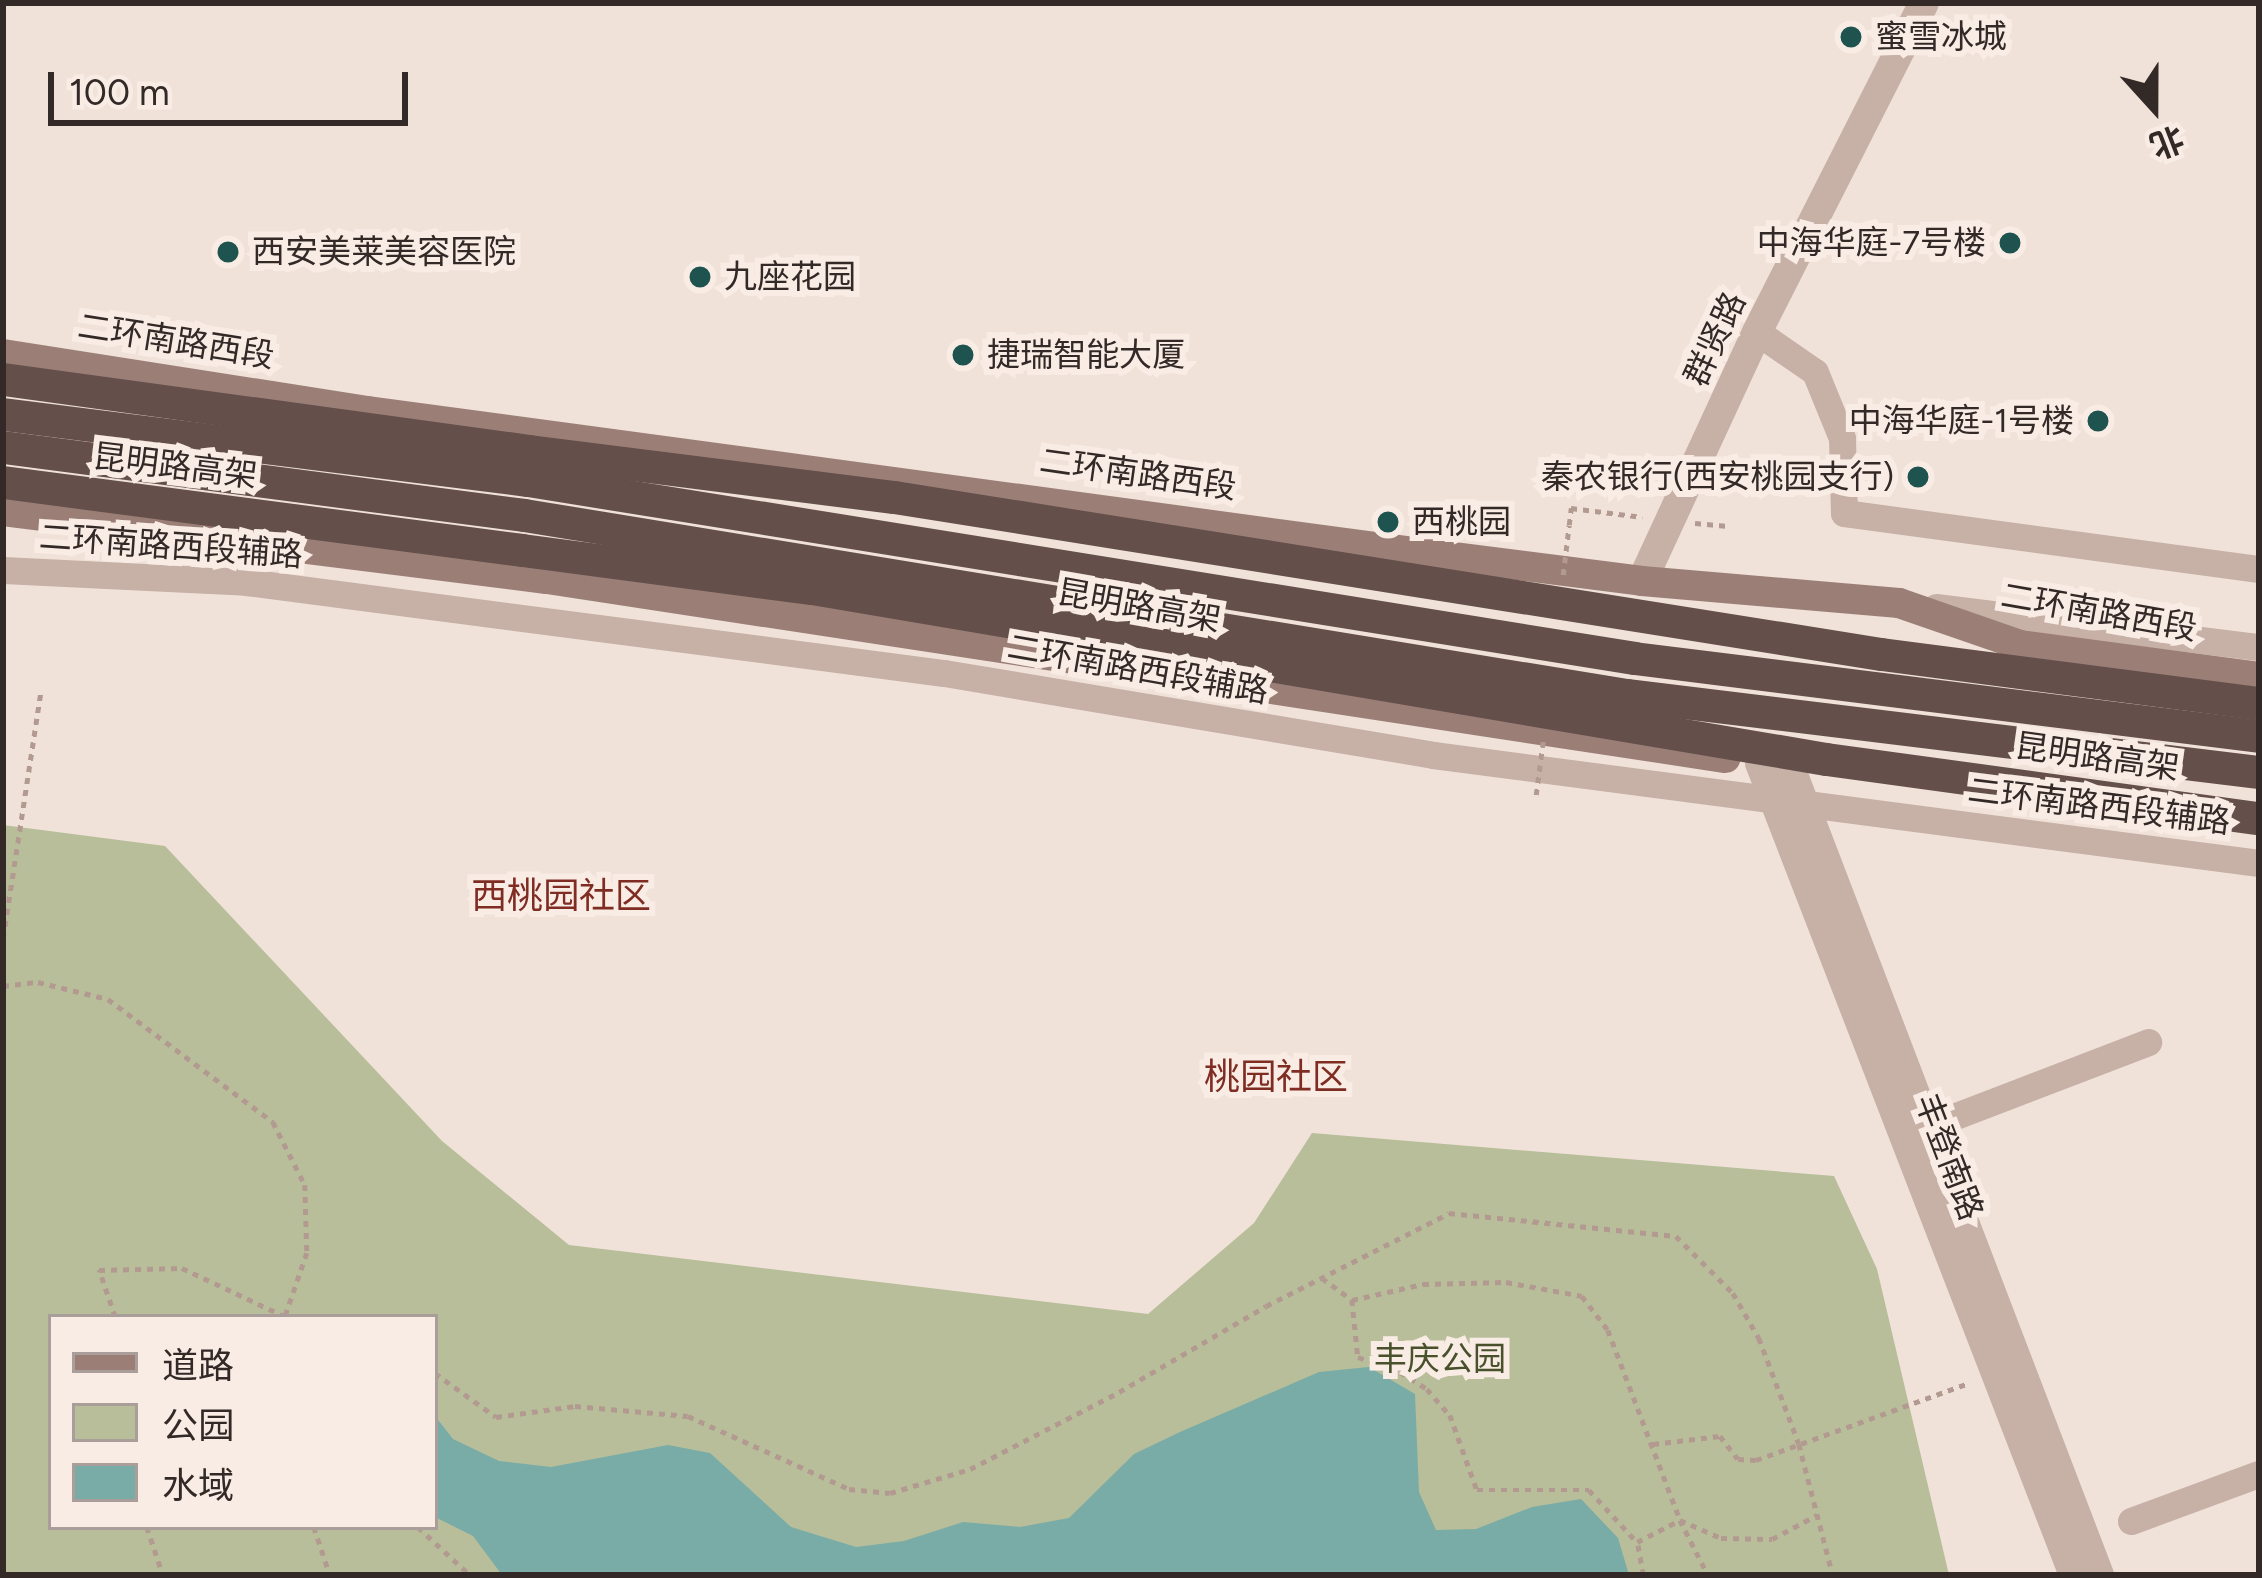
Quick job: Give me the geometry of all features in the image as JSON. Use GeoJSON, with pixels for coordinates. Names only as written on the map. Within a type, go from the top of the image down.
{"type":"FeatureCollection","features":[{"type":"Feature","properties":{"kind":"highway","name":"昆明路高架"},"geometry":{"type":"LineString","coordinates":[[3,379],[894,497],[1857,651],[2259,703]]}},
{"type":"Feature","properties":{"kind":"highway"},"geometry":{"type":"LineString","coordinates":[[3,414],[528,480],[1634,658],[2259,736]]}},
{"type":"Feature","properties":{"kind":"highway"},"geometry":{"type":"LineString","coordinates":[[3,447],[524,515],[1626,694],[2259,772]]}},
{"type":"Feature","properties":{"kind":"highway","name":"昆明路高架"},"geometry":{"type":"LineString","coordinates":[[3,482],[812,588],[1826,759],[2259,822]]}},
{"type":"Feature","properties":{"kind":"main road","name":"二环南路西段"},"geometry":{"type":"LineString","coordinates":[[3,354],[368,411],[1642,581],[1899,603],[2020,645],[2259,677]]}},
{"type":"Feature","properties":{"kind":"main road"},"geometry":{"type":"LineString","coordinates":[[3,512],[547,578],[1775,765],[2259,822]]}},
{"type":"Feature","properties":{"kind":"street","name":"群贤路"},"geometry":{"type":"LineString","coordinates":[[1642,581],[1757,332],[1924,3]]}},
{"type":"Feature","properties":{"kind":"street"},"geometry":{"type":"LineString","coordinates":[[1757,332],[1815,372],[1842,438],[1844,513],[2259,569]]}},
{"type":"Feature","properties":{"kind":"street","name":"二环南路西段辅路"},"geometry":{"type":"LineString","coordinates":[[3,569],[246,582],[944,673],[1433,755],[2259,863]]}},
{"type":"Feature","properties":{"kind":"street"},"geometry":{"type":"LineString","coordinates":[[1899,603],[2259,647]]}},
{"type":"Feature","properties":{"kind":"street","name":"丰登南路"},"geometry":{"type":"LineString","coordinates":[[1775,765],[2074,1575]]}},
{"type":"Feature","properties":{"kind":"street","name":"丰登南路"},"geometry":{"type":"LineString","coordinates":[[1789,802],[1927,1126],[2099,1575]]}},
{"type":"Feature","properties":{"kind":"street"},"geometry":{"type":"LineString","coordinates":[[1927,1126],[2148,1042]]}},
{"type":"Feature","properties":{"kind":"street"},"geometry":{"type":"LineString","coordinates":[[2131,1521],[2259,1474]]}},
{"type":"Feature","properties":{"kind":"path"},"geometry":{"type":"LineString","coordinates":[[3,938],[41,691]]}},
{"type":"Feature","properties":{"kind":"path"},"geometry":{"type":"LineString","coordinates":[[3,986],[38,982],[108,999],[273,1122],[305,1185],[307,1253],[286,1314]]}},
{"type":"Feature","properties":{"kind":"path"},"geometry":{"type":"LineString","coordinates":[[438,1375],[496,1417],[575,1406],[688,1416],[849,1489],[890,1493],[970,1469],[1449,1214],[1676,1235],[1742,1308],[1759,1338],[1799,1444],[1833,1575]]}},
{"type":"Feature","properties":{"kind":"path"},"geometry":{"type":"LineString","coordinates":[[115,1314],[99,1270],[182,1268],[279,1314]]}},
{"type":"Feature","properties":{"kind":"path"},"geometry":{"type":"LineString","coordinates":[[1322,1278],[1352,1300],[1358,1357],[1400,1372],[1427,1389],[1450,1415],[1477,1490],[1589,1490],[1636,1542],[1643,1575]]}},
{"type":"Feature","properties":{"kind":"path"},"geometry":{"type":"LineString","coordinates":[[1352,1300],[1423,1284],[1506,1282],[1582,1296],[1608,1330],[1680,1520],[1708,1575]]}},
{"type":"Feature","properties":{"kind":"path"},"geometry":{"type":"LineString","coordinates":[[1653,1444],[1720,1436],[1738,1459],[1756,1460],[1997,1373]]}},
{"type":"Feature","properties":{"kind":"path"},"geometry":{"type":"LineString","coordinates":[[1680,1520],[1721,1538],[1772,1539],[1816,1515]]}},
{"type":"Feature","properties":{"kind":"path"},"geometry":{"type":"LineString","coordinates":[[1636,1542],[1680,1520]]}},
{"type":"Feature","properties":{"kind":"path"},"geometry":{"type":"LineString","coordinates":[[148,1530],[163,1575]]}},
{"type":"Feature","properties":{"kind":"path"},"geometry":{"type":"LineString","coordinates":[[315,1530],[330,1575]]}},
{"type":"Feature","properties":{"kind":"path"},"geometry":{"type":"LineString","coordinates":[[421,1530],[470,1575]]}},
{"type":"Feature","properties":{"kind":"green space","name":"丰庆公园"},"geometry":{"type":"Polygon","coordinates":[[[3,825],[165,846],[442,1141],[569,1245],[1148,1314],[1254,1223],[1312,1133],[1834,1176],[1877,1269],[1949,1575],[3,1575],[3,825]]]}},
{"type":"Feature","properties":{"kind":"water"},"geometry":{"type":"Polygon","coordinates":[[[1369,1367],[1415,1394],[1419,1492],[1436,1530],[1476,1529],[1532,1507],[1581,1499],[1618,1538],[1629,1575],[502,1575],[473,1536],[438,1518],[438,1420],[453,1439],[499,1461],[551,1467],[668,1445],[710,1453],[791,1527],[856,1547],[904,1541],[963,1522],[1020,1527],[1069,1518],[1134,1454],[1319,1372],[1369,1367]]]}},
{"type":"Feature","properties":{"kind":"place","name":"蜜雪冰城"},"geometry":{"type":"Point","coordinates":[1851,37]}},
{"type":"Feature","properties":{"kind":"place","name":"中海华庭-7号楼"},"geometry":{"type":"Point","coordinates":[2010,243]}},
{"type":"Feature","properties":{"kind":"place","name":"西安美莱美容医院"},"geometry":{"type":"Point","coordinates":[228,252]}},
{"type":"Feature","properties":{"kind":"place","name":"九座花园"},"geometry":{"type":"Point","coordinates":[700,277]}},
{"type":"Feature","properties":{"kind":"place","name":"捷瑞智能大厦"},"geometry":{"type":"Point","coordinates":[963,355]}},
{"type":"Feature","properties":{"kind":"place","name":"中海华庭-1号楼"},"geometry":{"type":"Point","coordinates":[2098,421]}},
{"type":"Feature","properties":{"kind":"place","name":"秦农银行(西安桃园支行)"},"geometry":{"type":"Point","coordinates":[1918,477]}},
{"type":"Feature","properties":{"kind":"place","name":"西桃园"},"geometry":{"type":"Point","coordinates":[1388,522]}},
{"type":"Feature","properties":{"kind":"district","name":"西桃园社区"},"geometry":{"type":"Point","coordinates":[561,896]}},
{"type":"Feature","properties":{"kind":"district","name":"桃园社区"},"geometry":{"type":"Point","coordinates":[1276,1077]}}]}
